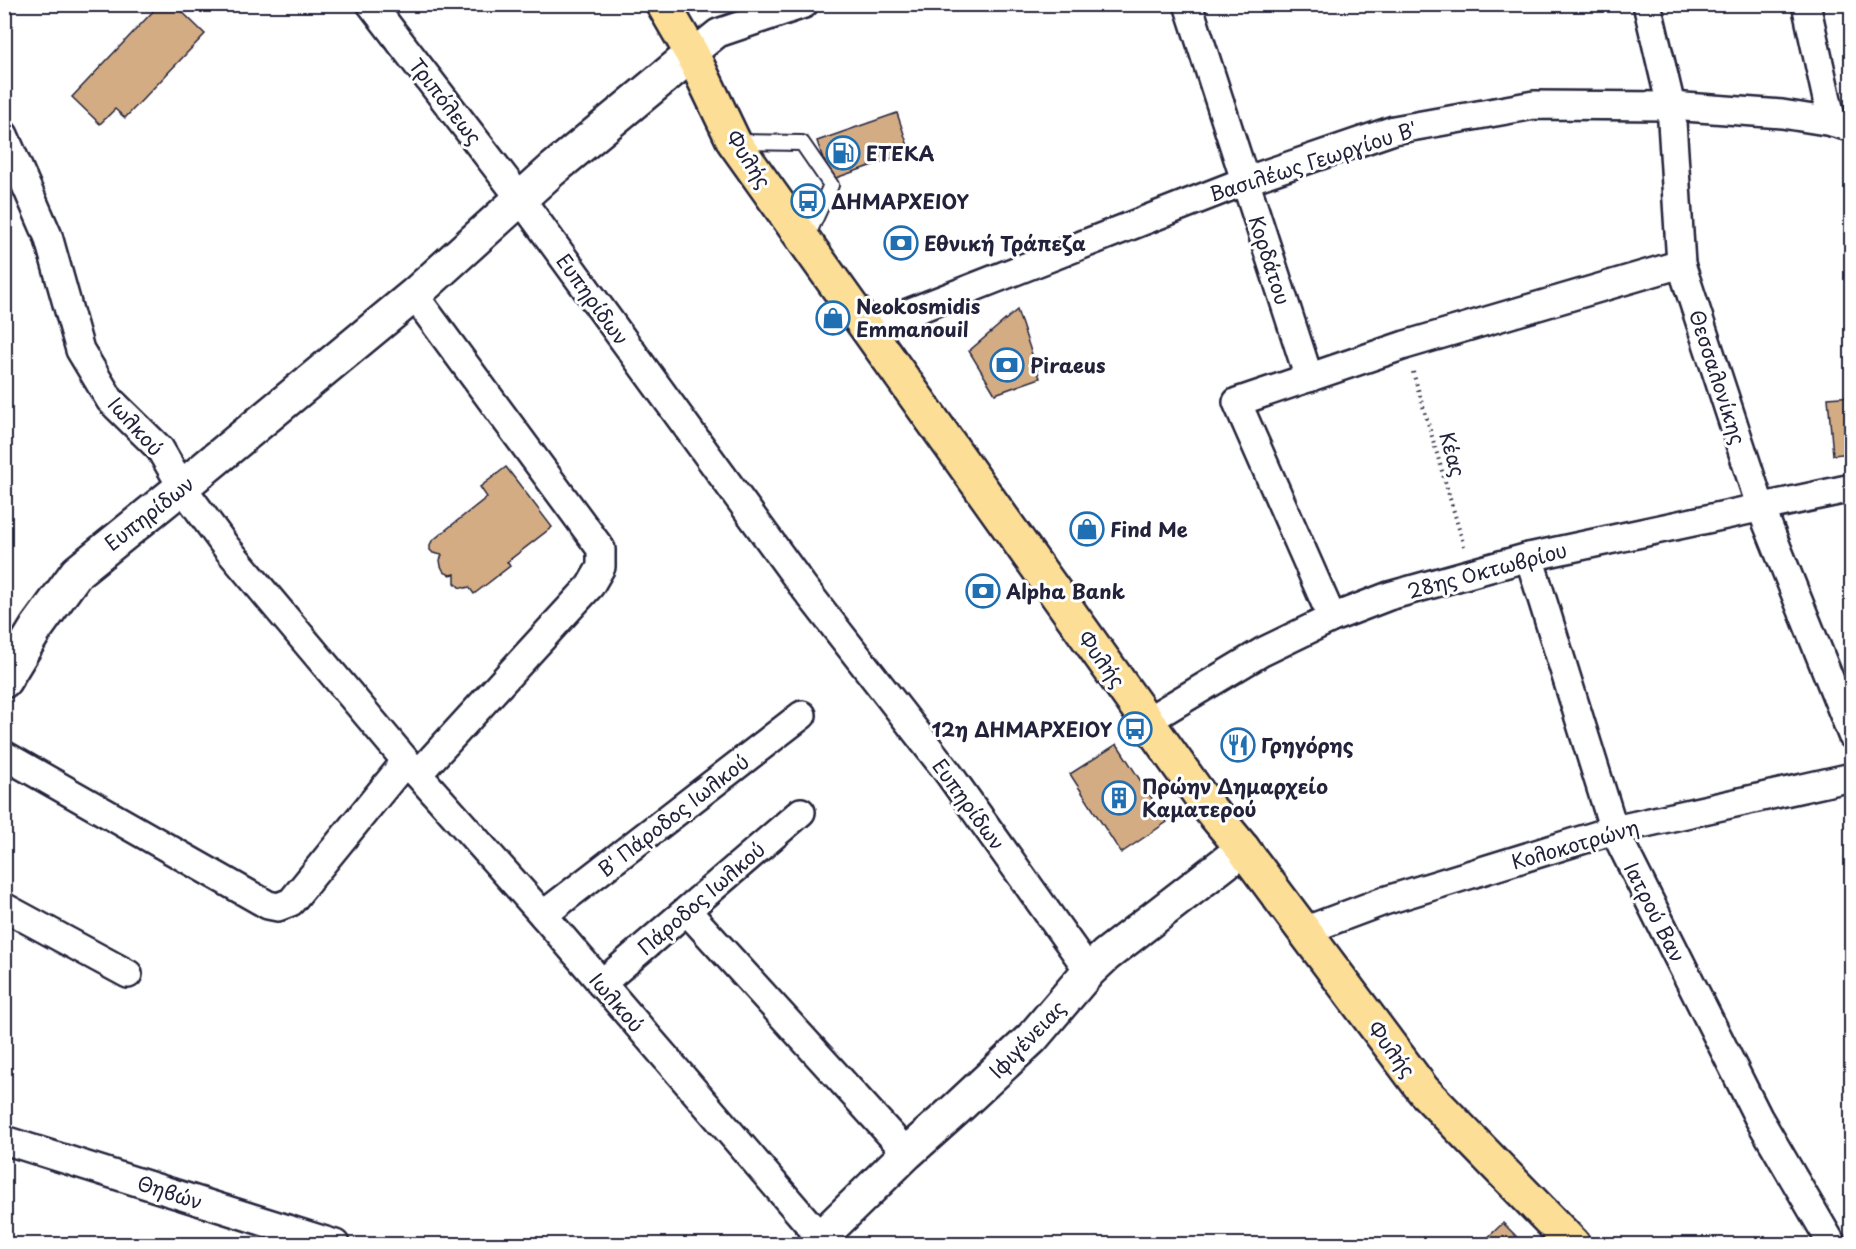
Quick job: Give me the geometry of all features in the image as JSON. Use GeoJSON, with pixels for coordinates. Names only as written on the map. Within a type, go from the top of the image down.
{"type":"FeatureCollection","features":[{"type":"Feature","properties":{"kind":"main road","name":"Φυλής"},"geometry":{"type":"LineString","coordinates":[[667,6],[734,142],[1215,816],[1243,849],[1423,1090],[1573,1245]]}},
{"type":"Feature","properties":{"kind":"street","name":"Τριπόλεως"},"geometry":{"type":"LineString","coordinates":[[371,4],[520,198]]}},
{"type":"Feature","properties":{"kind":"street"},"geometry":{"type":"LineString","coordinates":[[520,198],[718,33],[804,4]]}},
{"type":"Feature","properties":{"kind":"street","name":"Κορδάτου"},"geometry":{"type":"LineString","coordinates":[[1188,4],[1309,378]]}},
{"type":"Feature","properties":{"kind":"street","name":"Θεσσαλονίκης"},"geometry":{"type":"LineString","coordinates":[[1647,4],[1671,106],[1681,264],[1761,508],[1851,735]]}},
{"type":"Feature","properties":{"kind":"street"},"geometry":{"type":"LineString","coordinates":[[1806,4],[1842,125]]}},
{"type":"Feature","properties":{"kind":"street","name":"Βασιλέως Γεωργίου Β'"},"geometry":{"type":"LineString","coordinates":[[867,329],[1245,181],[1394,130],[1534,105],[1671,106],[1782,114],[1842,125]]}},
{"type":"Feature","properties":{"kind":"street","name":"Ιωλκού"},"geometry":{"type":"LineString","coordinates":[[4,135],[48,236],[80,350],[110,400],[160,449],[182,488],[226,547],[412,767],[543,915],[820,1242]]}},
{"type":"Feature","properties":{"kind":"street","name":"Ευπηρίδων"},"geometry":{"type":"LineString","coordinates":[[6,673],[77,572],[414,295],[520,198],[802,585],[949,774],[1089,971]]}},
{"type":"Feature","properties":{"kind":"street"},"geometry":{"type":"LineString","coordinates":[[1332,618],[1237,402],[1405,345],[1681,264]]}},
{"type":"Feature","properties":{"kind":"street"},"geometry":{"type":"LineString","coordinates":[[4,755],[268,905],[278,907],[291,902],[412,767],[590,586],[601,567],[601,549],[414,295]]}},
{"type":"Feature","properties":{"kind":"street","name":"28ης Οκτωβρίου"},"geometry":{"type":"LineString","coordinates":[[1147,721],[1262,652],[1332,618],[1389,596],[1529,557],[1851,488]]}},
{"type":"Feature","properties":{"kind":"street","name":"Ιατρού Βαν"},"geometry":{"type":"LineString","coordinates":[[1529,557],[1614,830],[1758,1117],[1832,1245]]}},
{"type":"Feature","properties":{"kind":"street","name":"Β' Πάροδος Ιωλκού"},"geometry":{"type":"LineString","coordinates":[[543,915],[802,715]]}},
{"type":"Feature","properties":{"kind":"street","name":"Κολοκοτρώνη"},"geometry":{"type":"LineString","coordinates":[[1304,931],[1384,902],[1614,830],[1851,777]]}},
{"type":"Feature","properties":{"kind":"street","name":"Πάροδος Ιωλκού"},"geometry":{"type":"LineString","coordinates":[[601,984],[801,812]]}},
{"type":"Feature","properties":{"kind":"street","name":"Ιφιγένειας"},"geometry":{"type":"LineString","coordinates":[[820,1242],[907,1153],[1032,1038],[1089,971],[1120,942],[1243,849]]}},
{"type":"Feature","properties":{"kind":"street"},"geometry":{"type":"LineString","coordinates":[[4,907],[128,974]]}},
{"type":"Feature","properties":{"kind":"street"},"geometry":{"type":"LineString","coordinates":[[687,911],[907,1153]]}},
{"type":"Feature","properties":{"kind":"street","name":"Θηβών"},"geometry":{"type":"LineString","coordinates":[[4,1140],[335,1245]]}},
{"type":"Feature","properties":{"kind":"lane"},"geometry":{"type":"LineString","coordinates":[[734,142],[802,143],[831,184],[805,241]]}},
{"type":"Feature","properties":{"kind":"path","name":"Κέας"},"geometry":{"type":"LineString","coordinates":[[1405,345],[1472,572]]}},
{"type":"Feature","properties":{"kind":"building"},"geometry":{"type":"Polygon","coordinates":[[[160,4],[174,4],[205,34],[125,118],[115,109],[100,124],[72,97],[160,4]]]}},
{"type":"Feature","properties":{"kind":"building"},"geometry":{"type":"Polygon","coordinates":[[[897,113],[910,152],[830,180],[817,141],[897,113]]]}},
{"type":"Feature","properties":{"kind":"building","name":"Piraeus"},"geometry":{"type":"Polygon","coordinates":[[[1017,310],[1040,378],[995,394],[969,351],[1017,310]]]}},
{"type":"Feature","properties":{"kind":"building"},"geometry":{"type":"Polygon","coordinates":[[[1852,396],[1852,453],[1833,455],[1828,398],[1852,396]]]}},
{"type":"Feature","properties":{"kind":"building"},"geometry":{"type":"Polygon","coordinates":[[[506,467],[552,527],[507,562],[510,566],[474,594],[469,587],[459,587],[455,583],[455,574],[450,575],[444,572],[440,560],[442,555],[433,553],[430,545],[487,497],[480,487],[506,467]]]}},
{"type":"Feature","properties":{"kind":"building","name":"Πρώην Δημαρχείο Καματερού"},"geometry":{"type":"Polygon","coordinates":[[[1117,744],[1167,822],[1121,853],[1070,774],[1117,744]]]}},
{"type":"Feature","properties":{"kind":"building"},"geometry":{"type":"Polygon","coordinates":[[[1503,1223],[1524,1244],[1481,1244],[1503,1223]]]}},
{"type":"Feature","properties":{"kind":"place","name":"ΕΤΕΚΑ"},"geometry":{"type":"Point","coordinates":[843,153]}},
{"type":"Feature","properties":{"kind":"place","name":"ΔΗΜΑΡΧΕΙΟΥ"},"geometry":{"type":"Point","coordinates":[808,201]}},
{"type":"Feature","properties":{"kind":"place","name":"Εθνική Τράπεζα"},"geometry":{"type":"Point","coordinates":[901,243]}},
{"type":"Feature","properties":{"kind":"place","name":"Neokosmidis Emmanouil"},"geometry":{"type":"Point","coordinates":[833,318]}},
{"type":"Feature","properties":{"kind":"place","name":"Piraeus"},"geometry":{"type":"Point","coordinates":[1007,365]}},
{"type":"Feature","properties":{"kind":"place","name":"Find Me"},"geometry":{"type":"Point","coordinates":[1087,529]}},
{"type":"Feature","properties":{"kind":"place","name":"Alpha Bank"},"geometry":{"type":"Point","coordinates":[983,591]}},
{"type":"Feature","properties":{"kind":"place","name":"12η ΔΗΜΑΡΧΕΙΟΥ"},"geometry":{"type":"Point","coordinates":[1135,729]}},
{"type":"Feature","properties":{"kind":"place","name":"Γρηγόρης"},"geometry":{"type":"Point","coordinates":[1238,745]}},
{"type":"Feature","properties":{"kind":"place","name":"Πρώην Δημαρχείο Καματερού"},"geometry":{"type":"Point","coordinates":[1119,798]}}]}
